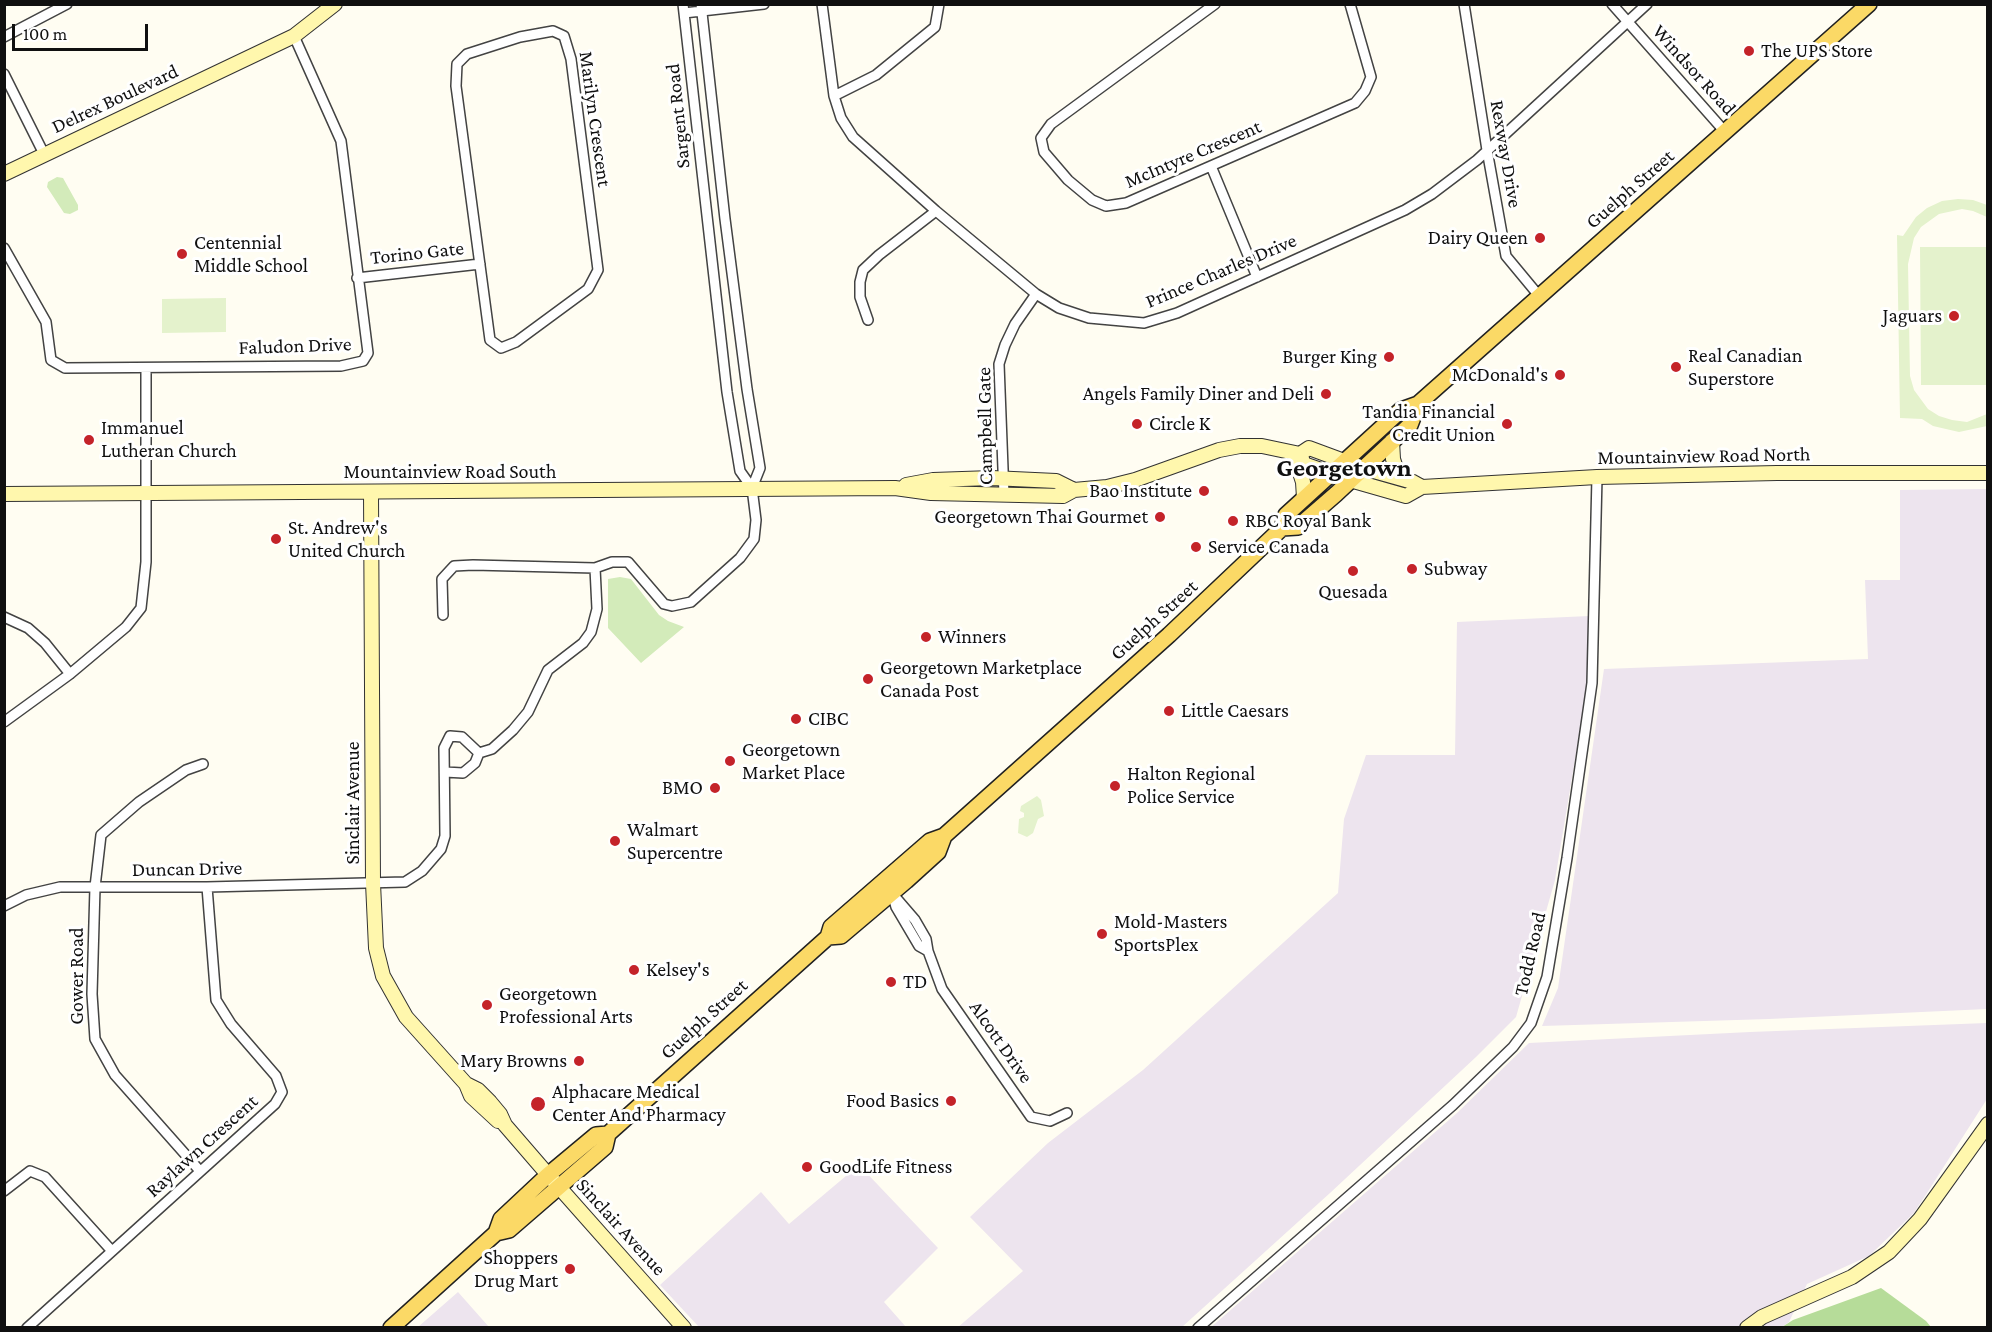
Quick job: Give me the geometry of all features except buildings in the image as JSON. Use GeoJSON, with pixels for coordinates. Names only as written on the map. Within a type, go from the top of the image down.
{"type":"FeatureCollection","features":[{"type":"Feature","properties":{"kind":"main road","name":"Delrex Boulevard"},"geometry":{"type":"LineString","coordinates":[[4,174],[294,36],[335,4]]}},
{"type":"Feature","properties":{"kind":"main road","name":"Guelph Street"},"geometry":{"type":"LineString","coordinates":[[496,1233],[509,1230],[605,1147],[608,1134],[828,937],[841,936],[887,888],[938,852],[944,836],[1169,635],[1282,528],[1286,515],[1344,461],[1401,410],[1418,404],[1869,4]]}},
{"type":"Feature","properties":{"kind":"main road","name":"Guelph Street"},"geometry":{"type":"LineString","coordinates":[[1282,528],[1298,527],[1350,480],[1410,425],[1418,404]]}},
{"type":"Feature","properties":{"kind":"main road"},"geometry":{"type":"LineString","coordinates":[[1392,441],[1393,459],[1399,478]]}},
{"type":"Feature","properties":{"kind":"main road","name":"Mountainview Road South"},"geometry":{"type":"LineString","coordinates":[[4,494],[895,488],[931,493],[1063,496],[1074,490],[1107,487],[1135,480],[1219,450],[1240,446],[1262,446],[1297,453],[1309,448],[1344,461]]}},
{"type":"Feature","properties":{"kind":"main road","name":"Mountainview Road South"},"geometry":{"type":"LineString","coordinates":[[1297,453],[1304,464],[1350,480]]}},
{"type":"Feature","properties":{"kind":"main road"},"geometry":{"type":"LineString","coordinates":[[1297,453],[1304,498]]}},
{"type":"Feature","properties":{"kind":"main road","name":"Mountainview Road North"},"geometry":{"type":"LineString","coordinates":[[1344,461],[1422,487],[1597,477],[1777,473],[1988,473]]}},
{"type":"Feature","properties":{"kind":"main road","name":"Mountainview Road South"},"geometry":{"type":"LineString","coordinates":[[895,488],[933,480],[1003,479],[1056,481],[1074,490]]}},
{"type":"Feature","properties":{"kind":"main road","name":"Mountainview Road North"},"geometry":{"type":"LineString","coordinates":[[1350,480],[1406,496],[1422,487]]}},
{"type":"Feature","properties":{"kind":"main road","name":"Sinclair Avenue"},"geometry":{"type":"LineString","coordinates":[[371,492],[373,883],[376,948],[383,976],[406,1017],[466,1084],[478,1090],[489,1108],[500,1114],[505,1125],[684,1328]]}},
{"type":"Feature","properties":{"kind":"main road"},"geometry":{"type":"LineString","coordinates":[[1747,1328],[1762,1317],[1852,1278],[1889,1252],[1920,1219],[1988,1124]]}},
{"type":"Feature","properties":{"kind":"main road","name":"Guelph Street"},"geometry":{"type":"LineString","coordinates":[[391,1328],[496,1233],[501,1219],[548,1175],[596,1135],[608,1134]]}},
{"type":"Feature","properties":{"kind":"street"},"geometry":{"type":"LineString","coordinates":[[4,38],[67,4]]}},
{"type":"Feature","properties":{"kind":"street"},"geometry":{"type":"LineString","coordinates":[[684,9],[764,4]]}},
{"type":"Feature","properties":{"kind":"street","name":"Prince Charles Drive"},"geometry":{"type":"LineString","coordinates":[[822,4],[834,96],[841,118],[853,136],[936,211],[1036,294],[1059,308],[1089,318],[1144,323],[1177,313],[1405,210],[1432,194],[1487,150],[1647,4]]}},
{"type":"Feature","properties":{"kind":"street"},"geometry":{"type":"LineString","coordinates":[[834,96],[876,75],[935,27],[939,4]]}},
{"type":"Feature","properties":{"kind":"street","name":"McIntyre Crescent"},"geometry":{"type":"LineString","coordinates":[[1215,4],[1051,124],[1041,138],[1044,152],[1068,180],[1092,200],[1106,206],[1126,203],[1355,103],[1365,91],[1371,77],[1350,4]]}},
{"type":"Feature","properties":{"kind":"street","name":"Rexway Drive"},"geometry":{"type":"LineString","coordinates":[[1464,4],[1506,256],[1540,297]]}},
{"type":"Feature","properties":{"kind":"street","name":"Windsor Road"},"geometry":{"type":"LineString","coordinates":[[1612,4],[1726,133]]}},
{"type":"Feature","properties":{"kind":"street","name":"Sargent Road"},"geometry":{"type":"LineString","coordinates":[[701,8],[725,219],[747,389],[760,468],[752,488]]}},
{"type":"Feature","properties":{"kind":"street","name":"Sargent Road"},"geometry":{"type":"LineString","coordinates":[[684,9],[727,392],[740,471],[752,488]]}},
{"type":"Feature","properties":{"kind":"street","name":"Marilyn Crescent"},"geometry":{"type":"LineString","coordinates":[[553,32],[564,36],[572,59],[597,270],[588,290],[516,342],[501,348],[489,340],[480,264],[456,86],[457,64],[467,54],[520,37],[553,32]]}},
{"type":"Feature","properties":{"kind":"street","name":"Faludon Drive"},"geometry":{"type":"LineString","coordinates":[[4,248],[46,322],[51,360],[65,368],[341,366],[363,361],[368,353],[341,141],[294,36]]}},
{"type":"Feature","properties":{"kind":"street"},"geometry":{"type":"LineString","coordinates":[[4,74],[44,154]]}},
{"type":"Feature","properties":{"kind":"street"},"geometry":{"type":"LineString","coordinates":[[1211,166],[1257,277]]}},
{"type":"Feature","properties":{"kind":"street"},"geometry":{"type":"LineString","coordinates":[[868,320],[860,297],[863,270],[936,211]]}},
{"type":"Feature","properties":{"kind":"street"},"geometry":{"type":"LineString","coordinates":[[708,223],[725,219]]}},
{"type":"Feature","properties":{"kind":"street","name":"Torino Gate"},"geometry":{"type":"LineString","coordinates":[[357,278],[480,264]]}},
{"type":"Feature","properties":{"kind":"street","name":"Campbell Gate"},"geometry":{"type":"LineString","coordinates":[[1004,495],[999,364],[1015,324],[1036,294]]}},
{"type":"Feature","properties":{"kind":"street"},"geometry":{"type":"LineString","coordinates":[[4,722],[70,674],[126,627],[141,608],[146,562],[146,368]]}},
{"type":"Feature","properties":{"kind":"street"},"geometry":{"type":"LineString","coordinates":[[727,392],[747,389]]}},
{"type":"Feature","properties":{"kind":"street","name":"Todd Road"},"geometry":{"type":"LineString","coordinates":[[1197,1328],[1453,1105],[1513,1047],[1531,1023],[1547,977],[1592,683],[1597,477]]}},
{"type":"Feature","properties":{"kind":"street"},"geometry":{"type":"LineString","coordinates":[[443,615],[442,579],[454,566],[473,565],[595,568],[612,562],[628,562],[664,604],[672,606],[691,602],[740,558],[754,539],[756,520],[752,488]]}},
{"type":"Feature","properties":{"kind":"street"},"geometry":{"type":"LineString","coordinates":[[479,753],[492,749],[513,730],[528,711],[548,670],[583,642],[591,632],[597,609],[595,568]]}},
{"type":"Feature","properties":{"kind":"street"},"geometry":{"type":"LineString","coordinates":[[4,617],[28,628],[45,643],[70,674]]}},
{"type":"Feature","properties":{"kind":"street"},"geometry":{"type":"LineString","coordinates":[[450,736],[462,737],[479,753],[475,763],[463,773],[445,772],[444,748],[450,736]]}},
{"type":"Feature","properties":{"kind":"street","name":"Gower Road"},"geometry":{"type":"LineString","coordinates":[[200,1171],[115,1075],[95,1039],[92,994],[95,887],[101,835],[139,802],[186,770],[202,764]]}},
{"type":"Feature","properties":{"kind":"street","name":"Duncan Drive"},"geometry":{"type":"LineString","coordinates":[[4,906],[26,895],[60,887],[207,887],[405,882],[422,870],[441,849],[445,836],[445,772]]}},
{"type":"Feature","properties":{"kind":"street","name":"Raylawn Crescent"},"geometry":{"type":"LineString","coordinates":[[27,1328],[275,1104],[282,1092],[276,1076],[231,1024],[216,1000],[207,887]]}},
{"type":"Feature","properties":{"kind":"street","name":"Alcott Drive"},"geometry":{"type":"LineString","coordinates":[[887,888],[915,920],[926,939],[942,989],[1030,1116],[1050,1121],[1067,1113]]}},
{"type":"Feature","properties":{"kind":"street"},"geometry":{"type":"LineString","coordinates":[[4,1191],[30,1171],[45,1177],[111,1250]]}},
{"type":"Feature","properties":{"kind":"shaded area"},"geometry":{"type":"Polygon","coordinates":[[[1987,489],[1987,1009],[1542,1026],[1558,988],[1604,669],[1868,659],[1865,580],[1900,580],[1900,490],[1987,489]]]}},
{"type":"Feature","properties":{"kind":"shaded area"},"geometry":{"type":"Polygon","coordinates":[[[1589,616],[1588,681],[1555,880],[1516,1017],[1330,1193],[1182,1327],[957,1328],[1023,1271],[970,1217],[1048,1143],[1143,1070],[1338,893],[1344,819],[1366,755],[1455,755],[1457,622],[1589,616]]]}},
{"type":"Feature","properties":{"kind":"shaded area"},"geometry":{"type":"Polygon","coordinates":[[[1987,1023],[1987,1099],[1913,1214],[1869,1256],[1807,1284],[1789,1322],[1782,1327],[1210,1328],[1457,1113],[1529,1043],[1987,1023]]]}},
{"type":"Feature","properties":{"kind":"shaded area"},"geometry":{"type":"Polygon","coordinates":[[[859,1165],[938,1248],[884,1302],[906,1327],[699,1327],[660,1285],[761,1192],[789,1224],[859,1165]]]}},
{"type":"Feature","properties":{"kind":"shaded area"},"geometry":{"type":"Polygon","coordinates":[[[458,1292],[489,1327],[418,1327],[458,1292]]]}},
{"type":"Feature","properties":{"kind":"green space"},"geometry":{"type":"Polygon","coordinates":[[[57,177],[63,178],[78,205],[78,210],[70,214],[64,213],[47,187],[48,182],[57,177]]]}},
{"type":"Feature","properties":{"kind":"green space"},"geometry":{"type":"Polygon","coordinates":[[[1973,200],[1987,205],[1987,217],[1962,209],[1939,214],[1921,227],[1914,238],[1908,264],[1910,376],[1914,390],[1928,409],[1939,416],[1967,422],[1987,414],[1987,426],[1959,432],[1933,426],[1922,419],[1900,418],[1897,235],[1903,236],[1916,217],[1927,208],[1942,201],[1973,200]]]}},
{"type":"Feature","properties":{"kind":"green space","name":"Jaguars"},"geometry":{"type":"Polygon","coordinates":[[[1920,247],[1987,247],[1987,385],[1921,385],[1920,247]]]}},
{"type":"Feature","properties":{"kind":"green space"},"geometry":{"type":"Polygon","coordinates":[[[226,298],[226,332],[162,333],[162,299],[226,298]]]}},
{"type":"Feature","properties":{"kind":"green space"},"geometry":{"type":"Polygon","coordinates":[[[620,577],[631,579],[659,615],[684,627],[641,663],[608,628],[608,579],[620,577]]]}},
{"type":"Feature","properties":{"kind":"green space"},"geometry":{"type":"Polygon","coordinates":[[[1037,796],[1041,800],[1044,816],[1038,819],[1033,833],[1027,837],[1018,833],[1019,819],[1024,817],[1024,813],[1020,811],[1021,806],[1037,796]]]}},
{"type":"Feature","properties":{"kind":"green space"},"geometry":{"type":"Polygon","coordinates":[[[1881,1288],[1931,1327],[1782,1327],[1793,1320],[1881,1288]]]}},
{"type":"Feature","properties":{"kind":"place","name":"The UPS Store"},"geometry":{"type":"Point","coordinates":[1749,51]}},
{"type":"Feature","properties":{"kind":"place","name":"Dairy Queen"},"geometry":{"type":"Point","coordinates":[1540,238]}},
{"type":"Feature","properties":{"kind":"place","name":"Centennial Middle School"},"geometry":{"type":"Point","coordinates":[182,254]}},
{"type":"Feature","properties":{"kind":"place","name":"Jaguars"},"geometry":{"type":"Point","coordinates":[1954,316]}},
{"type":"Feature","properties":{"kind":"place","name":"Burger King"},"geometry":{"type":"Point","coordinates":[1389,357]}},
{"type":"Feature","properties":{"kind":"place","name":"Real Canadian Superstore"},"geometry":{"type":"Point","coordinates":[1676,367]}},
{"type":"Feature","properties":{"kind":"place","name":"McDonald's"},"geometry":{"type":"Point","coordinates":[1560,375]}},
{"type":"Feature","properties":{"kind":"place","name":"Angels Family Diner and Deli"},"geometry":{"type":"Point","coordinates":[1326,394]}},
{"type":"Feature","properties":{"kind":"place","name":"Circle K"},"geometry":{"type":"Point","coordinates":[1137,424]}},
{"type":"Feature","properties":{"kind":"place","name":"Tandia Financial Credit Union"},"geometry":{"type":"Point","coordinates":[1507,424]}},
{"type":"Feature","properties":{"kind":"place","name":"Immanuel Lutheran Church"},"geometry":{"type":"Point","coordinates":[89,440]}},
{"type":"Feature","properties":{"kind":"place","name":"Bao Institute"},"geometry":{"type":"Point","coordinates":[1204,491]}},
{"type":"Feature","properties":{"kind":"place","name":"Georgetown Thai Gourmet"},"geometry":{"type":"Point","coordinates":[1160,517]}},
{"type":"Feature","properties":{"kind":"place","name":"RBC Royal Bank"},"geometry":{"type":"Point","coordinates":[1233,521]}},
{"type":"Feature","properties":{"kind":"place","name":"St. Andrew's United Church"},"geometry":{"type":"Point","coordinates":[276,539]}},
{"type":"Feature","properties":{"kind":"place","name":"Service Canada"},"geometry":{"type":"Point","coordinates":[1196,547]}},
{"type":"Feature","properties":{"kind":"place","name":"Subway"},"geometry":{"type":"Point","coordinates":[1412,569]}},
{"type":"Feature","properties":{"kind":"place","name":"Quesada"},"geometry":{"type":"Point","coordinates":[1353,571]}},
{"type":"Feature","properties":{"kind":"place","name":"Winners"},"geometry":{"type":"Point","coordinates":[926,637]}},
{"type":"Feature","properties":{"kind":"place","name":"Georgetown Marketplace Canada Post"},"geometry":{"type":"Point","coordinates":[868,679]}},
{"type":"Feature","properties":{"kind":"place","name":"Little Caesars"},"geometry":{"type":"Point","coordinates":[1169,711]}},
{"type":"Feature","properties":{"kind":"place","name":"CIBC"},"geometry":{"type":"Point","coordinates":[796,719]}},
{"type":"Feature","properties":{"kind":"place","name":"Georgetown Market Place"},"geometry":{"type":"Point","coordinates":[730,761]}},
{"type":"Feature","properties":{"kind":"place","name":"Halton Regional Police Service"},"geometry":{"type":"Point","coordinates":[1115,786]}},
{"type":"Feature","properties":{"kind":"place","name":"BMO"},"geometry":{"type":"Point","coordinates":[715,788]}},
{"type":"Feature","properties":{"kind":"place","name":"Walmart Supercentre"},"geometry":{"type":"Point","coordinates":[615,841]}},
{"type":"Feature","properties":{"kind":"place","name":"Mold-Masters SportsPlex"},"geometry":{"type":"Point","coordinates":[1102,934]}},
{"type":"Feature","properties":{"kind":"place","name":"Kelsey's"},"geometry":{"type":"Point","coordinates":[634,970]}},
{"type":"Feature","properties":{"kind":"place","name":"TD"},"geometry":{"type":"Point","coordinates":[891,982]}},
{"type":"Feature","properties":{"kind":"place","name":"Georgetown Professional Arts"},"geometry":{"type":"Point","coordinates":[487,1005]}},
{"type":"Feature","properties":{"kind":"place","name":"Mary Browns"},"geometry":{"type":"Point","coordinates":[579,1061]}},
{"type":"Feature","properties":{"kind":"place","name":"Food Basics"},"geometry":{"type":"Point","coordinates":[951,1101]}},
{"type":"Feature","properties":{"kind":"place","name":"Alphacare Medical Center And Pharmacy"},"geometry":{"type":"Point","coordinates":[538,1104]}},
{"type":"Feature","properties":{"kind":"place","name":"GoodLife Fitness"},"geometry":{"type":"Point","coordinates":[807,1167]}},
{"type":"Feature","properties":{"kind":"place","name":"Shoppers Drug Mart"},"geometry":{"type":"Point","coordinates":[570,1269]}},
{"type":"Feature","properties":{"kind":"district","name":"Georgetown"},"geometry":{"type":"Point","coordinates":[1344,468]}}]}
